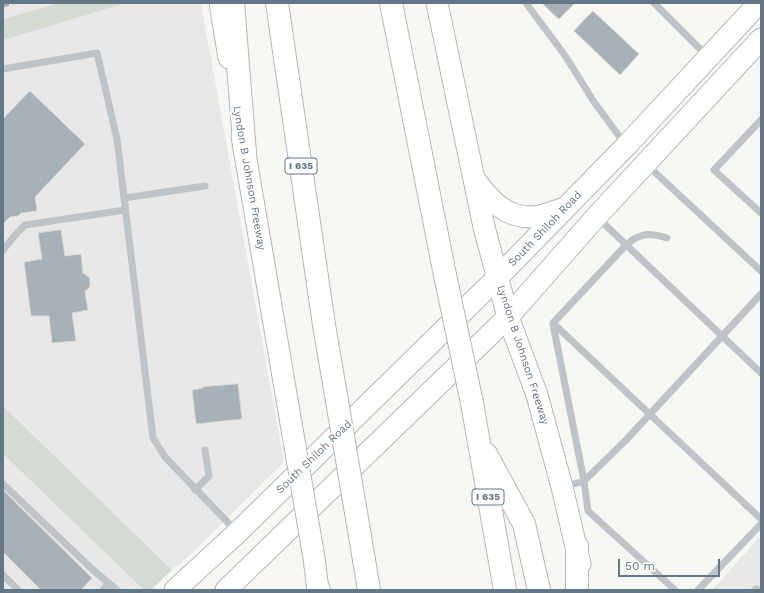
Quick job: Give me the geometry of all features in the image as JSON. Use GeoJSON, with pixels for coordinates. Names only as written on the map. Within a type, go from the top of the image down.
{"type":"FeatureCollection","features":[{"type":"Feature","properties":{"kind":"highway","name":"I 635"},"geometry":{"type":"LineString","coordinates":[[391,3],[472,403],[505,590]]}},
{"type":"Feature","properties":{"kind":"highway","name":"I 635"},"geometry":{"type":"LineString","coordinates":[[277,5],[324,324],[370,590]]}},
{"type":"Feature","properties":{"kind":"highway"},"geometry":{"type":"LineString","coordinates":[[229,7],[245,153]]}},
{"type":"Feature","properties":{"kind":"highway"},"geometry":{"type":"LineString","coordinates":[[478,439],[524,524],[539,590]]}},
{"type":"Feature","properties":{"kind":"highway"},"geometry":{"type":"LineString","coordinates":[[577,546],[577,590]]}},
{"type":"Feature","properties":{"kind":"main road","name":"Lyndon B Johnson Freeway"},"geometry":{"type":"LineString","coordinates":[[437,3],[484,227],[508,317],[537,395],[561,480],[586,590]]}},
{"type":"Feature","properties":{"kind":"main road","name":"South Shiloh Road"},"geometry":{"type":"LineString","coordinates":[[175,590],[237,533],[498,277],[626,146],[759,3]]}},
{"type":"Feature","properties":{"kind":"main road"},"geometry":{"type":"LineString","coordinates":[[226,590],[508,317],[596,217],[761,39]]}},
{"type":"Feature","properties":{"kind":"main road"},"geometry":{"type":"LineString","coordinates":[[626,146],[646,163]]}},
{"type":"Feature","properties":{"kind":"main road","name":"Lyndon B Johnson Freeway"},"geometry":{"type":"LineString","coordinates":[[245,153],[318,589]]}},
{"type":"Feature","properties":{"kind":"main road"},"geometry":{"type":"LineString","coordinates":[[474,178],[489,199],[503,209],[518,215],[535,217],[565,208]]}},
{"type":"Feature","properties":{"kind":"main road"},"geometry":{"type":"LineString","coordinates":[[237,533],[262,555]]}},
{"type":"Feature","properties":{"kind":"lane"},"geometry":{"type":"LineString","coordinates":[[526,3],[566,57],[594,102],[626,146]]}},
{"type":"Feature","properties":{"kind":"lane"},"geometry":{"type":"LineString","coordinates":[[654,3],[708,58]]}},
{"type":"Feature","properties":{"kind":"lane"},"geometry":{"type":"LineString","coordinates":[[3,69],[97,53],[117,139],[153,438],[165,458],[237,533]]}},
{"type":"Feature","properties":{"kind":"lane"},"geometry":{"type":"LineString","coordinates":[[761,120],[714,170],[761,214]]}},
{"type":"Feature","properties":{"kind":"lane"},"geometry":{"type":"LineString","coordinates":[[646,163],[761,271]]}},
{"type":"Feature","properties":{"kind":"lane"},"geometry":{"type":"LineString","coordinates":[[124,198],[205,186]]}},
{"type":"Feature","properties":{"kind":"lane"},"geometry":{"type":"LineString","coordinates":[[3,250],[25,225],[125,210]]}},
{"type":"Feature","properties":{"kind":"lane"},"geometry":{"type":"LineString","coordinates":[[596,217],[761,373]]}},
{"type":"Feature","properties":{"kind":"lane"},"geometry":{"type":"LineString","coordinates":[[553,323],[626,245],[635,238],[648,233],[667,238]]}},
{"type":"Feature","properties":{"kind":"lane"},"geometry":{"type":"LineString","coordinates":[[561,480],[584,481],[649,415],[761,294]]}},
{"type":"Feature","properties":{"kind":"lane"},"geometry":{"type":"LineString","coordinates":[[553,323],[761,519]]}},
{"type":"Feature","properties":{"kind":"lane"},"geometry":{"type":"LineString","coordinates":[[553,323],[584,481],[588,511],[675,590]]}},
{"type":"Feature","properties":{"kind":"lane"},"geometry":{"type":"LineString","coordinates":[[195,490],[209,476],[205,450]]}},
{"type":"Feature","properties":{"kind":"lane"},"geometry":{"type":"LineString","coordinates":[[561,480],[584,481]]}},
{"type":"Feature","properties":{"kind":"lane"},"geometry":{"type":"LineString","coordinates":[[3,484],[93,570],[117,590]]}},
{"type":"Feature","properties":{"kind":"lane"},"geometry":{"type":"LineString","coordinates":[[698,590],[761,524]]}},
{"type":"Feature","properties":{"kind":"lane"},"geometry":{"type":"LineString","coordinates":[[3,575],[18,590]]}},
{"type":"Feature","properties":{"kind":"lane"},"geometry":{"type":"LineString","coordinates":[[102,590],[109,583]]}},
{"type":"Feature","properties":{"kind":"shaded area"},"geometry":{"type":"Polygon","coordinates":[[[3,3],[59,3],[3,19],[3,3]]]}},
{"type":"Feature","properties":{"kind":"shaded area"},"geometry":{"type":"Polygon","coordinates":[[[59,3],[126,3],[3,40],[3,19],[59,3]]]}},
{"type":"Feature","properties":{"kind":"shaded area"},"geometry":{"type":"Polygon","coordinates":[[[124,3],[201,3],[284,462],[190,555],[172,570],[3,406],[3,38],[124,3]]]}},
{"type":"Feature","properties":{"kind":"shaded area"},"geometry":{"type":"Polygon","coordinates":[[[3,406],[172,570],[151,590],[144,590],[3,454],[3,406]]]}},
{"type":"Feature","properties":{"kind":"shaded area"},"geometry":{"type":"Polygon","coordinates":[[[3,454],[144,590],[3,590],[3,454]]]}},
{"type":"Feature","properties":{"kind":"shaded area"},"geometry":{"type":"Polygon","coordinates":[[[760,537],[761,590],[712,590],[760,537]]]}},
{"type":"Feature","properties":{"kind":"building"},"geometry":{"type":"Polygon","coordinates":[[[542,3],[575,3],[559,19],[542,3]]]}},
{"type":"Feature","properties":{"kind":"building"},"geometry":{"type":"Polygon","coordinates":[[[593,11],[639,54],[620,75],[574,31],[593,11]]]}},
{"type":"Feature","properties":{"kind":"building"},"geometry":{"type":"Polygon","coordinates":[[[30,91],[85,144],[35,197],[37,211],[21,213],[18,216],[10,217],[3,224],[3,119],[30,91]]]}},
{"type":"Feature","properties":{"kind":"building"},"geometry":{"type":"Polygon","coordinates":[[[61,230],[65,256],[81,254],[83,273],[89,277],[89,288],[85,291],[88,310],[72,313],[76,341],[52,343],[49,316],[31,316],[24,262],[42,259],[38,233],[61,230]]]}},
{"type":"Feature","properties":{"kind":"building"},"geometry":{"type":"Polygon","coordinates":[[[238,384],[242,419],[196,424],[192,390],[203,387],[238,384]]]}},
{"type":"Feature","properties":{"kind":"building"},"geometry":{"type":"Polygon","coordinates":[[[3,490],[92,578],[81,590],[41,590],[3,552],[3,490]]]}},
{"type":"Feature","properties":{"kind":"railway"},"geometry":{"type":"LineString","coordinates":[[3,6],[12,3]]}}]}
